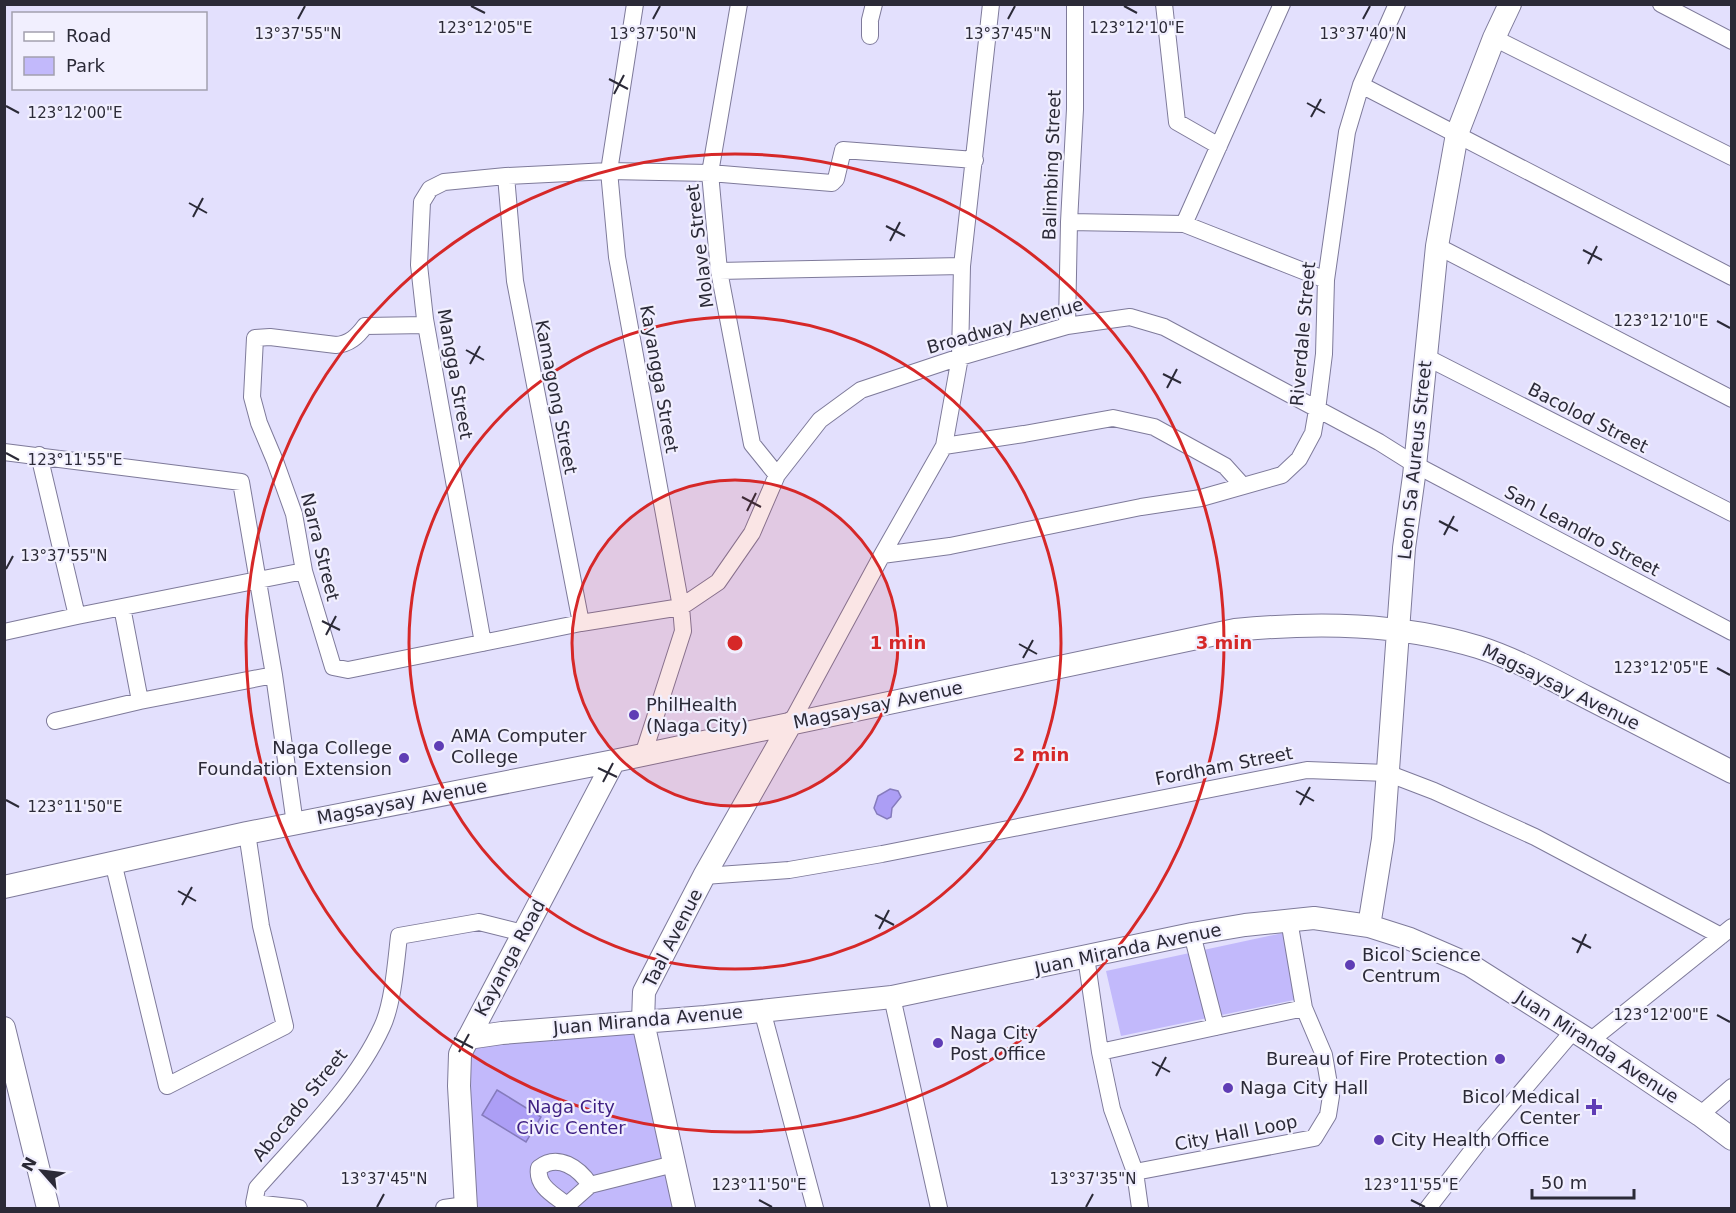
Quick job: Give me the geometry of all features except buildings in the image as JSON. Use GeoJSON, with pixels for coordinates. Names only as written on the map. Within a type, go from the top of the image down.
{"type":"FeatureCollection","features":[{"type":"Feature","properties":{"kind":"street","name":"Kayangga Street"},"geometry":{"type":"LineString","coordinates":[[635,4],[609,171],[617,257],[681,607],[683,631],[643,755]]}},
{"type":"Feature","properties":{"kind":"street","name":"Molave Street"},"geometry":{"type":"LineString","coordinates":[[739,4],[710,173],[719,272],[752,444],[777,475]]}},
{"type":"Feature","properties":{"kind":"street"},"geometry":{"type":"LineString","coordinates":[[870,36],[870,20],[874,4]]}},
{"type":"Feature","properties":{"kind":"street"},"geometry":{"type":"LineString","coordinates":[[791,723],[944,446],[960,357],[962,266],[991,4]]}},
{"type":"Feature","properties":{"kind":"street","name":"Balimbing Street"},"geometry":{"type":"LineString","coordinates":[[1067,326],[1069,222],[1075,108],[1075,4]]}},
{"type":"Feature","properties":{"kind":"street"},"geometry":{"type":"LineString","coordinates":[[1164,4],[1177,122],[1220,146]]}},
{"type":"Feature","properties":{"kind":"street"},"geometry":{"type":"LineString","coordinates":[[1184,224],[1282,4]]}},
{"type":"Feature","properties":{"kind":"street","name":"Riverdale Street"},"geometry":{"type":"LineString","coordinates":[[882,555],[961,544],[1141,507],[1201,498],[1282,475],[1299,459],[1313,433],[1317,410],[1324,354],[1326,280],[1347,132],[1361,85],[1397,4]]}},
{"type":"Feature","properties":{"kind":"street","name":"Leon Sa Aureus Street"},"geometry":{"type":"LineString","coordinates":[[1369,926],[1383,839],[1400,629],[1404,548],[1414,476],[1437,246],[1458,134],[1494,38],[1510,4]]}},
{"type":"Feature","properties":{"kind":"street"},"geometry":{"type":"LineString","coordinates":[[1661,4],[1731,41]]}},
{"type":"Feature","properties":{"kind":"street"},"geometry":{"type":"LineString","coordinates":[[1494,38],[1731,157]]}},
{"type":"Feature","properties":{"kind":"street"},"geometry":{"type":"LineString","coordinates":[[1361,85],[1731,277]]}},
{"type":"Feature","properties":{"kind":"street","name":"Mangga Street"},"geometry":{"type":"LineString","coordinates":[[483,643],[426,325],[419,265],[422,201],[430,189],[444,182],[506,176],[609,171],[710,173],[832,183],[836,179],[843,150],[975,160]]}},
{"type":"Feature","properties":{"kind":"street","name":"Kamagong Street"},"geometry":{"type":"LineString","coordinates":[[506,176],[515,281],[581,623]]}},
{"type":"Feature","properties":{"kind":"street"},"geometry":{"type":"LineString","coordinates":[[1069,222],[1184,224],[1326,280]]}},
{"type":"Feature","properties":{"kind":"street"},"geometry":{"type":"LineString","coordinates":[[1437,246],[1731,399]]}},
{"type":"Feature","properties":{"kind":"street"},"geometry":{"type":"LineString","coordinates":[[719,272],[962,266]]}},
{"type":"Feature","properties":{"kind":"street","name":"Broadway Avenue"},"geometry":{"type":"LineString","coordinates":[[681,607],[718,582],[752,533],[777,475],[820,420],[861,390],[960,357],[1067,326],[1130,317],[1164,327],[1379,442],[1414,464]]}},
{"type":"Feature","properties":{"kind":"street","name":"Narra Street"},"geometry":{"type":"LineString","coordinates":[[426,325],[365,326],[346,344],[336,345],[270,337],[255,338],[252,397],[259,423],[294,514],[304,571],[333,667],[348,670],[581,623],[681,607]]}},
{"type":"Feature","properties":{"kind":"street","name":"Bacolod Street"},"geometry":{"type":"LineString","coordinates":[[1426,357],[1731,513]]}},
{"type":"Feature","properties":{"kind":"street"},"geometry":{"type":"LineString","coordinates":[[944,446],[1113,418],[1154,427],[1225,466],[1243,486]]}},
{"type":"Feature","properties":{"kind":"street"},"geometry":{"type":"LineString","coordinates":[[4,452],[241,482],[274,675],[295,824]]}},
{"type":"Feature","properties":{"kind":"street"},"geometry":{"type":"LineString","coordinates":[[39,455],[77,616]]}},
{"type":"Feature","properties":{"kind":"street","name":"San Leandro Street"},"geometry":{"type":"LineString","coordinates":[[1414,464],[1731,632]]}},
{"type":"Feature","properties":{"kind":"street"},"geometry":{"type":"LineString","coordinates":[[4,632],[304,571]]}},
{"type":"Feature","properties":{"kind":"street"},"geometry":{"type":"LineString","coordinates":[[122,607],[140,701]]}},
{"type":"Feature","properties":{"kind":"street","name":"Magsaysay Avenue"},"geometry":{"type":"LineString","coordinates":[[4,887],[247,833],[614,761],[1235,630],[1324,624],[1400,629],[1447,639],[1501,656],[1731,772]]}},
{"type":"Feature","properties":{"kind":"street"},"geometry":{"type":"LineString","coordinates":[[55,721],[140,701],[274,675]]}},
{"type":"Feature","properties":{"kind":"street","name":"Taal Avenue"},"geometry":{"type":"LineString","coordinates":[[684,1209],[642,1022],[645,992],[704,876],[791,723]]}},
{"type":"Feature","properties":{"kind":"street","name":"Kayanga Road"},"geometry":{"type":"LineString","coordinates":[[458,1207],[460,1054],[614,761]]}},
{"type":"Feature","properties":{"kind":"street","name":"Fordham Street"},"geometry":{"type":"LineString","coordinates":[[704,876],[789,870],[882,854],[1307,770],[1387,773],[1434,791],[1536,837],[1726,931]]}},
{"type":"Feature","properties":{"kind":"street"},"geometry":{"type":"LineString","coordinates":[[113,862],[167,1086],[285,1026],[261,926],[247,833]]}},
{"type":"Feature","properties":{"kind":"street","name":"Juan Miranda Avenue"},"geometry":{"type":"LineString","coordinates":[[468,1038],[892,997],[1192,934],[1314,918],[1369,926],[1410,939],[1470,966],[1582,1035],[1700,1115],[1731,1139]]}},
{"type":"Feature","properties":{"kind":"street","name":"City Hall Loop"},"geometry":{"type":"LineString","coordinates":[[1135,1172],[1314,1138],[1329,1115],[1331,1096],[1324,1055],[1304,1008],[1289,920]]}},
{"type":"Feature","properties":{"kind":"street","name":"Abocado Street"},"geometry":{"type":"LineString","coordinates":[[299,1209],[254,1203],[257,1188],[355,1074],[383,1026],[394,978],[399,936],[479,922],[523,933]]}},
{"type":"Feature","properties":{"kind":"street"},"geometry":{"type":"LineString","coordinates":[[1428,1209],[1478,1143],[1582,1035],[1726,931]]}},
{"type":"Feature","properties":{"kind":"street"},"geometry":{"type":"LineString","coordinates":[[1192,934],[1216,1027]]}},
{"type":"Feature","properties":{"kind":"street"},"geometry":{"type":"LineString","coordinates":[[1086,957],[1100,1052],[1112,1109],[1135,1172],[1140,1209]]}},
{"type":"Feature","properties":{"kind":"street"},"geometry":{"type":"LineString","coordinates":[[892,997],[939,1209]]}},
{"type":"Feature","properties":{"kind":"street"},"geometry":{"type":"LineString","coordinates":[[487,1002],[502,1033]]}},
{"type":"Feature","properties":{"kind":"street"},"geometry":{"type":"LineString","coordinates":[[1100,1052],[1304,1008]]}},
{"type":"Feature","properties":{"kind":"street"},"geometry":{"type":"LineString","coordinates":[[762,1010],[815,1209]]}},
{"type":"Feature","properties":{"kind":"street"},"geometry":{"type":"LineString","coordinates":[[4,1028],[48,1209]]}},
{"type":"Feature","properties":{"kind":"street"},"geometry":{"type":"LineString","coordinates":[[1700,1115],[1731,1088]]}},
{"type":"Feature","properties":{"kind":"street"},"geometry":{"type":"LineString","coordinates":[[590,1185],[584,1175],[567,1164],[556,1161],[539,1168],[539,1178],[542,1184],[566,1207],[590,1185],[674,1164]]}},
{"type":"Feature","properties":{"kind":"green space"},"geometry":{"type":"Polygon","coordinates":[[[1283,933],[1294,1000],[1121,1036],[1106,971],[1283,933]]]}},
{"type":"Feature","properties":{"kind":"green space","name":"Naga City Civic Center"},"geometry":{"type":"Polygon","coordinates":[[[643,1022],[684,1208],[466,1208],[468,1038],[643,1022]]]}},
{"type":"Feature","properties":{"kind":"shaded area"},"geometry":{"type":"Polygon","coordinates":[[[890,789],[898,791],[901,797],[892,808],[891,817],[887,819],[877,814],[874,808],[878,796],[890,789]]]}},
{"type":"Feature","properties":{"kind":"shaded area"},"geometry":{"type":"Polygon","coordinates":[[[497,1090],[541,1117],[526,1142],[482,1115],[497,1090]]]}},
{"type":"Feature","properties":{"kind":"place","name":"PhilHealth (Naga City)"},"geometry":{"type":"Point","coordinates":[634,715]}},
{"type":"Feature","properties":{"kind":"place","name":"AMA Computer College"},"geometry":{"type":"Point","coordinates":[439,746]}},
{"type":"Feature","properties":{"kind":"place","name":"Naga College Foundation Extension"},"geometry":{"type":"Point","coordinates":[404,758]}},
{"type":"Feature","properties":{"kind":"place","name":"Bicol Science Centrum"},"geometry":{"type":"Point","coordinates":[1350,965]}},
{"type":"Feature","properties":{"kind":"place","name":"Naga City Post Office"},"geometry":{"type":"Point","coordinates":[938,1043]}},
{"type":"Feature","properties":{"kind":"place","name":"Bureau of Fire Protection"},"geometry":{"type":"Point","coordinates":[1500,1059]}},
{"type":"Feature","properties":{"kind":"place","name":"Naga City Hall"},"geometry":{"type":"Point","coordinates":[1228,1088]}},
{"type":"Feature","properties":{"kind":"place","name":"Bicol Medical Center"},"geometry":{"type":"Point","coordinates":[1594,1107]}},
{"type":"Feature","properties":{"kind":"place","name":"City Health Office"},"geometry":{"type":"Point","coordinates":[1379,1140]}}]}
